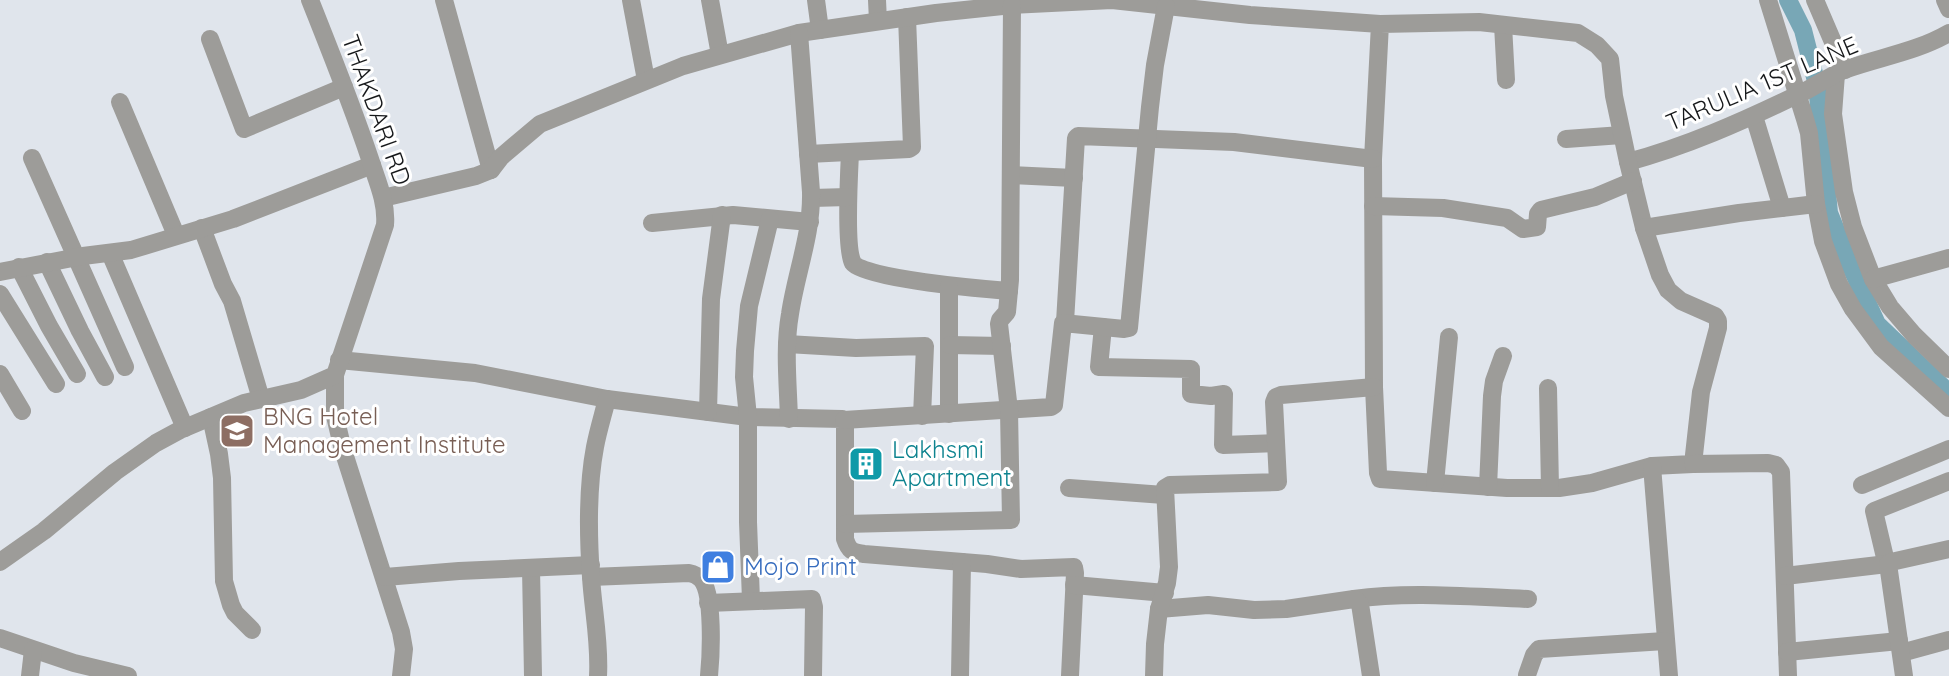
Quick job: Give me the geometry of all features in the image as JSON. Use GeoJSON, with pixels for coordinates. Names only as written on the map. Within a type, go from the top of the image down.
{"type":"FeatureCollection","features":[{"type":"Feature","properties":{"kind":"street","name":"THAKDARI RD"},"geometry":{"type":"LineString","coordinates":[[310,0],[372,165],[386,212],[385,225],[337,367],[335,416],[401,632],[404,649],[401,676]]}},
{"type":"Feature","properties":{"kind":"street"},"geometry":{"type":"LineString","coordinates":[[444,0],[491,170]]}},
{"type":"Feature","properties":{"kind":"street"},"geometry":{"type":"LineString","coordinates":[[631,0],[646,80]]}},
{"type":"Feature","properties":{"kind":"street"},"geometry":{"type":"LineString","coordinates":[[710,0],[720,55]]}},
{"type":"Feature","properties":{"kind":"street"},"geometry":{"type":"LineString","coordinates":[[816,0],[820,30]]}},
{"type":"Feature","properties":{"kind":"street"},"geometry":{"type":"LineString","coordinates":[[877,0],[878,21]]}},
{"type":"Feature","properties":{"kind":"street"},"geometry":{"type":"LineString","coordinates":[[383,198],[491,170],[501,157],[540,124],[683,66],[799,33],[907,17],[936,6],[1112,0],[1250,15],[1380,24],[1479,22],[1578,33],[1597,45],[1610,59],[1628,162],[1644,228],[1660,275],[1668,290],[1681,301],[1710,313],[1718,321],[1701,392],[1693,464]]}},
{"type":"Feature","properties":{"kind":"street"},"geometry":{"type":"LineString","coordinates":[[1768,0],[1802,93],[1823,241],[1839,284],[1881,347],[1949,408]]}},
{"type":"Feature","properties":{"kind":"street"},"geometry":{"type":"LineString","coordinates":[[1815,0],[1838,73],[1833,114],[1839,167],[1853,227],[1873,279],[1890,307],[1949,369]]}},
{"type":"Feature","properties":{"kind":"street"},"geometry":{"type":"LineString","coordinates":[[1945,0],[1949,9]]}},
{"type":"Feature","properties":{"kind":"street"},"geometry":{"type":"LineString","coordinates":[[845,524],[1011,520],[1009,410],[999,324],[1007,312],[1009,291],[1012,5]]}},
{"type":"Feature","properties":{"kind":"street"},"geometry":{"type":"LineString","coordinates":[[1065,322],[1129,328],[1155,65],[1166,6]]}},
{"type":"Feature","properties":{"kind":"street"},"geometry":{"type":"LineString","coordinates":[[808,154],[912,147],[907,17]]}},
{"type":"Feature","properties":{"kind":"street"},"geometry":{"type":"LineString","coordinates":[[1380,24],[1373,159],[1374,387],[1380,479],[1550,488],[1592,483],[1652,466],[1776,465],[1781,472],[1788,676]]}},
{"type":"Feature","properties":{"kind":"street"},"geometry":{"type":"LineString","coordinates":[[1503,25],[1506,80]]}},
{"type":"Feature","properties":{"kind":"street"},"geometry":{"type":"LineString","coordinates":[[789,419],[789,316],[810,222],[812,198],[799,33]]}},
{"type":"Feature","properties":{"kind":"street","name":"TARULIA 1ST LANE"},"geometry":{"type":"LineString","coordinates":[[1628,162],[1687,144],[1754,116],[1838,73],[1930,44],[1949,33]]}},
{"type":"Feature","properties":{"kind":"street"},"geometry":{"type":"LineString","coordinates":[[210,39],[244,129],[344,87]]}},
{"type":"Feature","properties":{"kind":"street"},"geometry":{"type":"LineString","coordinates":[[120,102],[176,235]]}},
{"type":"Feature","properties":{"kind":"street"},"geometry":{"type":"LineString","coordinates":[[1754,116],[1782,208]]}},
{"type":"Feature","properties":{"kind":"street"},"geometry":{"type":"LineString","coordinates":[[1566,139],[1622,135]]}},
{"type":"Feature","properties":{"kind":"street"},"geometry":{"type":"LineString","coordinates":[[0,562],[156,443],[252,401],[301,390],[337,367],[475,373],[607,399],[748,417],[844,420],[1049,408],[1054,405],[1062,325],[1065,322],[1077,137],[1234,142],[1373,159]]}},
{"type":"Feature","properties":{"kind":"street"},"geometry":{"type":"LineString","coordinates":[[850,153],[848,197],[850,250],[854,265],[875,273],[949,286],[1009,291]]}},
{"type":"Feature","properties":{"kind":"street"},"geometry":{"type":"LineString","coordinates":[[32,158],[125,367]]}},
{"type":"Feature","properties":{"kind":"street"},"geometry":{"type":"LineString","coordinates":[[0,272],[131,250],[268,206],[372,165]]}},
{"type":"Feature","properties":{"kind":"street"},"geometry":{"type":"LineString","coordinates":[[1012,175],[1074,178]]}},
{"type":"Feature","properties":{"kind":"street"},"geometry":{"type":"LineString","coordinates":[[1373,206],[1443,208],[1507,218],[1523,229],[1537,227],[1541,210],[1595,197],[1633,181]]}},
{"type":"Feature","properties":{"kind":"street"},"geometry":{"type":"LineString","coordinates":[[812,198],[848,197]]}},
{"type":"Feature","properties":{"kind":"street"},"geometry":{"type":"LineString","coordinates":[[1644,228],[1816,204]]}},
{"type":"Feature","properties":{"kind":"street"},"geometry":{"type":"LineString","coordinates":[[652,223],[722,215],[810,222]]}},
{"type":"Feature","properties":{"kind":"street"},"geometry":{"type":"LineString","coordinates":[[708,412],[711,299],[722,215]]}},
{"type":"Feature","properties":{"kind":"street"},"geometry":{"type":"LineString","coordinates":[[751,600],[748,417],[744,377],[749,306],[770,219]]}},
{"type":"Feature","properties":{"kind":"street"},"geometry":{"type":"LineString","coordinates":[[202,228],[232,301],[252,401]]}},
{"type":"Feature","properties":{"kind":"street"},"geometry":{"type":"LineString","coordinates":[[110,253],[185,428]]}},
{"type":"Feature","properties":{"kind":"street"},"geometry":{"type":"LineString","coordinates":[[1873,279],[1948,260]]}},
{"type":"Feature","properties":{"kind":"street"},"geometry":{"type":"LineString","coordinates":[[47,262],[105,377]]}},
{"type":"Feature","properties":{"kind":"street"},"geometry":{"type":"LineString","coordinates":[[19,267],[77,374]]}},
{"type":"Feature","properties":{"kind":"street"},"geometry":{"type":"LineString","coordinates":[[949,286],[949,414]]}},
{"type":"Feature","properties":{"kind":"street"},"geometry":{"type":"LineString","coordinates":[[0,294],[56,384]]}},
{"type":"Feature","properties":{"kind":"street"},"geometry":{"type":"LineString","coordinates":[[1103,327],[1099,367],[1191,369],[1191,394],[1224,394],[1223,445],[1276,443]]}},
{"type":"Feature","properties":{"kind":"street"},"geometry":{"type":"LineString","coordinates":[[1435,483],[1449,337]]}},
{"type":"Feature","properties":{"kind":"street"},"geometry":{"type":"LineString","coordinates":[[787,344],[856,348],[925,346],[922,416]]}},
{"type":"Feature","properties":{"kind":"street"},"geometry":{"type":"LineString","coordinates":[[950,345],[1002,346]]}},
{"type":"Feature","properties":{"kind":"street"},"geometry":{"type":"LineString","coordinates":[[1488,487],[1492,396],[1503,356]]}},
{"type":"Feature","properties":{"kind":"street"},"geometry":{"type":"LineString","coordinates":[[0,374],[22,411]]}},
{"type":"Feature","properties":{"kind":"street"},"geometry":{"type":"LineString","coordinates":[[1154,676],[1169,552],[1165,488],[1170,485],[1278,482],[1276,397],[1374,387]]}},
{"type":"Feature","properties":{"kind":"street"},"geometry":{"type":"LineString","coordinates":[[1548,388],[1550,488]]}},
{"type":"Feature","properties":{"kind":"street"},"geometry":{"type":"LineString","coordinates":[[598,676],[589,518],[595,445],[607,399]]}},
{"type":"Feature","properties":{"kind":"street"},"geometry":{"type":"LineString","coordinates":[[211,417],[222,478],[224,581],[235,613],[252,630]]}},
{"type":"Feature","properties":{"kind":"street"},"geometry":{"type":"LineString","coordinates":[[844,420],[845,539],[848,548],[864,554],[1021,569],[1071,566],[1075,569],[1070,676]]}},
{"type":"Feature","properties":{"kind":"street"},"geometry":{"type":"LineString","coordinates":[[1862,485],[1949,449]]}},
{"type":"Feature","properties":{"kind":"street"},"geometry":{"type":"LineString","coordinates":[[1652,466],[1669,676]]}},
{"type":"Feature","properties":{"kind":"street"},"geometry":{"type":"LineString","coordinates":[[1904,676],[1887,565],[1874,511],[1949,481]]}},
{"type":"Feature","properties":{"kind":"street"},"geometry":{"type":"LineString","coordinates":[[1069,488],[1164,495]]}},
{"type":"Feature","properties":{"kind":"street"},"geometry":{"type":"LineString","coordinates":[[1785,576],[1887,565],[1949,549]]}},
{"type":"Feature","properties":{"kind":"street"},"geometry":{"type":"LineString","coordinates":[[960,676],[962,562]]}},
{"type":"Feature","properties":{"kind":"street"},"geometry":{"type":"LineString","coordinates":[[531,568],[533,676]]}},
{"type":"Feature","properties":{"kind":"street"},"geometry":{"type":"LineString","coordinates":[[385,577],[531,568],[696,575],[703,583],[708,603],[711,636],[709,676]]}},
{"type":"Feature","properties":{"kind":"street"},"geometry":{"type":"LineString","coordinates":[[1074,585],[1162,601],[1254,610],[1286,609],[1371,597],[1528,599]]}},
{"type":"Feature","properties":{"kind":"street"},"geometry":{"type":"LineString","coordinates":[[708,603],[812,599],[813,676]]}},
{"type":"Feature","properties":{"kind":"street"},"geometry":{"type":"LineString","coordinates":[[1354,599],[1360,604],[1371,676]]}},
{"type":"Feature","properties":{"kind":"street"},"geometry":{"type":"LineString","coordinates":[[0,638],[74,663],[128,676]]}},
{"type":"Feature","properties":{"kind":"street"},"geometry":{"type":"LineString","coordinates":[[1787,652],[1900,647],[1949,640]]}},
{"type":"Feature","properties":{"kind":"street"},"geometry":{"type":"LineString","coordinates":[[1508,676],[1527,676],[1539,649],[1665,641]]}},
{"type":"Feature","properties":{"kind":"street"},"geometry":{"type":"LineString","coordinates":[[30,676],[33,650]]}},
{"type":"Feature","properties":{"kind":"waterway"},"geometry":{"type":"LineString","coordinates":[[1788,0],[1803,30],[1817,85],[1829,213],[1851,267],[1877,324],[1949,393]]}},
{"type":"Feature","properties":{"kind":"place","name":"BNG Hotel Management Institute"},"geometry":{"type":"Point","coordinates":[237,431]}},
{"type":"Feature","properties":{"kind":"place","name":"Lakhsmi Apartment"},"geometry":{"type":"Point","coordinates":[866,464]}},
{"type":"Feature","properties":{"kind":"place","name":"Mojo Print"},"geometry":{"type":"Point","coordinates":[718,567]}}]}
